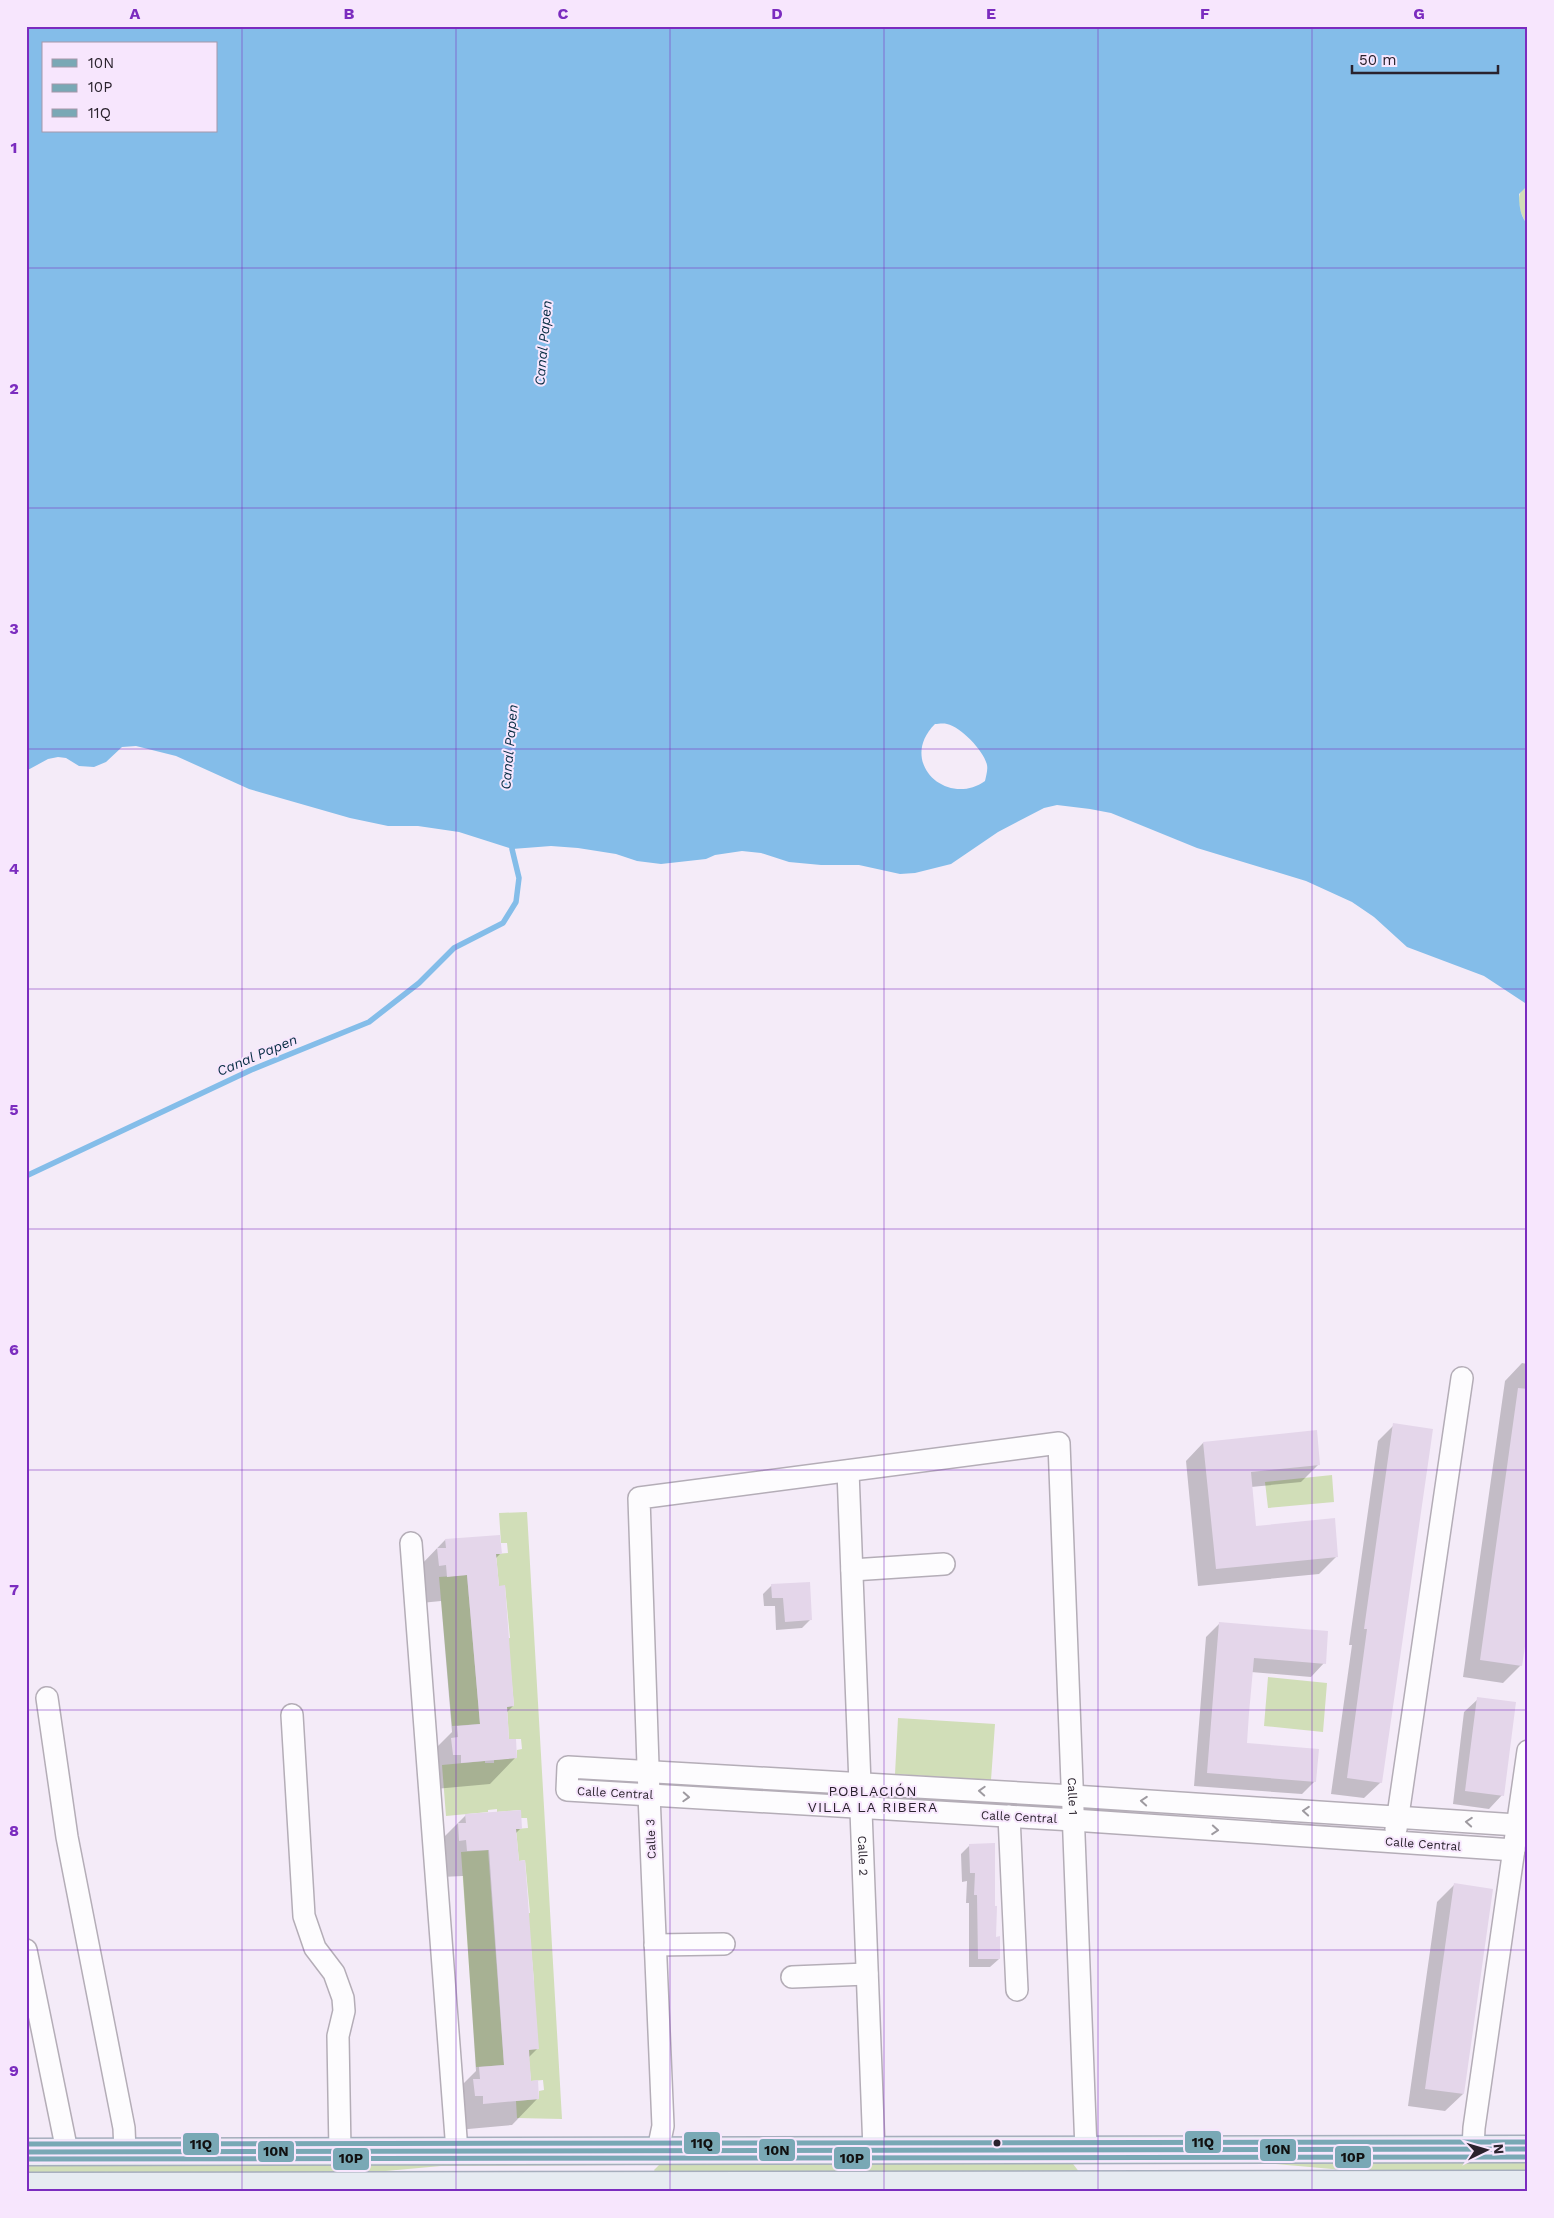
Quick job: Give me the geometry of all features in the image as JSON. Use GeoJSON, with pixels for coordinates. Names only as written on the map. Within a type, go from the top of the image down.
{"type":"FeatureCollection","features":[{"type":"Feature","properties":{"kind":"main road"},"geometry":{"type":"LineString","coordinates":[[26,2152],[1528,2149]]}},
{"type":"Feature","properties":{"kind":"main road"},"geometry":{"type":"LineString","coordinates":[[615,2185],[643,2168],[658,2150]]}},
{"type":"Feature","properties":{"kind":"main road"},"geometry":{"type":"LineString","coordinates":[[1086,2150],[1101,2169],[1124,2184]]}},
{"type":"Feature","properties":{"kind":"main road"},"geometry":{"type":"LineString","coordinates":[[26,2186],[1528,2184]]}},
{"type":"Feature","properties":{"kind":"street"},"geometry":{"type":"LineString","coordinates":[[1394,1842],[1462,1378]]}},
{"type":"Feature","properties":{"kind":"street","name":"Calle 1"},"geometry":{"type":"LineString","coordinates":[[848,1471],[1059,1443],[1086,2150]]}},
{"type":"Feature","properties":{"kind":"street","name":"Calle 3"},"geometry":{"type":"LineString","coordinates":[[658,2150],[663,2126],[639,1498],[848,1471]]}},
{"type":"Feature","properties":{"kind":"street","name":"Calle 2"},"geometry":{"type":"LineString","coordinates":[[848,1471],[874,2150]]}},
{"type":"Feature","properties":{"kind":"street"},"geometry":{"type":"LineString","coordinates":[[411,1543],[456,2151]]}},
{"type":"Feature","properties":{"kind":"street"},"geometry":{"type":"LineString","coordinates":[[852,1570],[944,1564]]}},
{"type":"Feature","properties":{"kind":"street"},"geometry":{"type":"LineString","coordinates":[[47,1698],[67,1837],[124,2128],[125,2151]]}},
{"type":"Feature","properties":{"kind":"street"},"geometry":{"type":"LineString","coordinates":[[292,1715],[304,1916],[316,1948],[334,1974],[343,1998],[343,2017],[338,2036],[340,2152]]}},
{"type":"Feature","properties":{"kind":"street"},"geometry":{"type":"LineString","coordinates":[[1473,2149],[1474,2128],[1528,1751]]}},
{"type":"Feature","properties":{"kind":"street","name":"Calle Central"},"geometry":{"type":"LineString","coordinates":[[1514,1850],[1073,1820],[568,1790],[568,1767],[1072,1796],[1517,1825]]}},
{"type":"Feature","properties":{"kind":"street"},"geometry":{"type":"LineString","coordinates":[[1189,1828],[1191,1804]]}},
{"type":"Feature","properties":{"kind":"street"},"geometry":{"type":"LineString","coordinates":[[1009,1816],[1017,1990]]}},
{"type":"Feature","properties":{"kind":"street"},"geometry":{"type":"LineString","coordinates":[[655,1945],[724,1944]]}},
{"type":"Feature","properties":{"kind":"street"},"geometry":{"type":"LineString","coordinates":[[26,1950],[67,2152]]}},
{"type":"Feature","properties":{"kind":"street"},"geometry":{"type":"LineString","coordinates":[[792,1977],[867,1974]]}},
{"type":"Feature","properties":{"kind":"green space"},"geometry":{"type":"Polygon","coordinates":[[[1528,185],[1528,225],[1520,209],[1519,198],[1523,188],[1528,185]]]}},
{"type":"Feature","properties":{"kind":"green space"},"geometry":{"type":"Polygon","coordinates":[[[1332,1475],[1334,1502],[1268,1508],[1265,1482],[1332,1475]]]}},
{"type":"Feature","properties":{"kind":"green space"},"geometry":{"type":"Polygon","coordinates":[[[527,1512],[562,2119],[517,2118],[516,2101],[539,2099],[539,2091],[544,2090],[543,2080],[531,2081],[528,2050],[534,1981],[529,1927],[520,1914],[530,1913],[525,1860],[519,1861],[516,1829],[528,1828],[527,1818],[521,1818],[520,1810],[497,1812],[497,1809],[488,1810],[488,1812],[446,1816],[442,1765],[485,1761],[485,1763],[494,1763],[494,1760],[517,1758],[517,1750],[522,1749],[521,1739],[509,1739],[507,1707],[514,1706],[509,1653],[499,1639],[510,1638],[505,1586],[499,1586],[496,1554],[508,1553],[507,1543],[501,1543],[499,1513],[527,1512]]]}},
{"type":"Feature","properties":{"kind":"green space"},"geometry":{"type":"Polygon","coordinates":[[[467,1575],[480,1724],[452,1726],[439,1577],[467,1575]]]}},
{"type":"Feature","properties":{"kind":"green space"},"geometry":{"type":"Polygon","coordinates":[[[1268,1677],[1327,1683],[1323,1732],[1264,1726],[1268,1677]]]}},
{"type":"Feature","properties":{"kind":"green space"},"geometry":{"type":"Polygon","coordinates":[[[898,1718],[995,1724],[991,1780],[895,1774],[898,1718]]]}},
{"type":"Feature","properties":{"kind":"green space"},"geometry":{"type":"Polygon","coordinates":[[[488,1850],[504,2065],[476,2067],[461,1852],[488,1850]]]}},
{"type":"Feature","properties":{"kind":"green space"},"geometry":{"type":"Polygon","coordinates":[[[1070,2160],[1080,2173],[655,2172],[654,2170],[663,2161],[1070,2160]]]}},
{"type":"Feature","properties":{"kind":"green space"},"geometry":{"type":"Polygon","coordinates":[[[630,2161],[629,2165],[441,2166],[353,2174],[26,2175],[26,2162],[630,2161]]]}},
{"type":"Feature","properties":{"kind":"green space"},"geometry":{"type":"Polygon","coordinates":[[[1254,2162],[1528,2162],[1528,2174],[1366,2172],[1254,2162]]]}},
{"type":"Feature","properties":{"kind":"water"},"geometry":{"type":"Polygon","coordinates":[[[26,26],[1528,26],[1528,185],[1519,194],[1519,202],[1523,218],[1528,225],[1528,1008],[1525,1003],[1484,976],[1407,947],[1374,917],[1352,902],[1306,881],[1197,848],[1111,813],[1090,809],[1057,805],[1044,808],[998,832],[951,864],[915,873],[900,874],[859,865],[821,865],[789,862],[761,853],[742,851],[715,855],[706,859],[661,864],[637,861],[616,854],[578,848],[551,846],[512,849],[459,832],[418,826],[388,826],[350,818],[249,789],[176,756],[136,746],[122,747],[106,762],[94,767],[79,766],[66,758],[48,759],[26,771],[26,26]],[[935,724],[925,738],[921,753],[924,766],[932,777],[942,785],[956,789],[970,788],[985,781],[987,765],[977,747],[959,730],[945,724],[935,724]]]}},
{"type":"Feature","properties":{"kind":"building"},"geometry":{"type":"Polygon","coordinates":[[[1518,1388],[1528,1389],[1528,1627],[1522,1666],[1480,1660],[1518,1388]]]}},
{"type":"Feature","properties":{"kind":"building"},"geometry":{"type":"Polygon","coordinates":[[[1393,1423],[1433,1429],[1382,1783],[1347,1778],[1367,1629],[1364,1629],[1393,1423]]]}},
{"type":"Feature","properties":{"kind":"building"},"geometry":{"type":"Polygon","coordinates":[[[1317,1430],[1320,1465],[1251,1472],[1256,1526],[1335,1518],[1338,1557],[1216,1569],[1203,1442],[1317,1430]]]}},
{"type":"Feature","properties":{"kind":"building"},"geometry":{"type":"Polygon","coordinates":[[[500,1535],[502,1554],[496,1554],[499,1586],[505,1585],[514,1706],[507,1707],[509,1739],[516,1739],[517,1758],[461,1763],[461,1755],[453,1755],[451,1738],[458,1737],[457,1726],[480,1724],[467,1575],[447,1577],[446,1565],[439,1566],[437,1548],[446,1548],[445,1539],[500,1535]]]}},
{"type":"Feature","properties":{"kind":"building"},"geometry":{"type":"Polygon","coordinates":[[[810,1582],[812,1620],[785,1622],[783,1598],[772,1598],[771,1584],[810,1582]]]}},
{"type":"Feature","properties":{"kind":"building"},"geometry":{"type":"Polygon","coordinates":[[[1219,1622],[1328,1631],[1326,1664],[1254,1658],[1249,1713],[1247,1743],[1319,1749],[1316,1782],[1207,1773],[1219,1622]]]}},
{"type":"Feature","properties":{"kind":"building"},"geometry":{"type":"Polygon","coordinates":[[[1477,1697],[1516,1702],[1504,1796],[1465,1791],[1477,1697]]]}},
{"type":"Feature","properties":{"kind":"building"},"geometry":{"type":"Polygon","coordinates":[[[521,1810],[522,1829],[516,1829],[519,1861],[525,1860],[539,2049],[529,2050],[531,2081],[538,2080],[539,2099],[483,2104],[483,2096],[475,2096],[473,2079],[480,2079],[479,2067],[504,2065],[489,1850],[467,1851],[466,1840],[459,1841],[458,1823],[466,1823],[465,1814],[521,1810]]]}},
{"type":"Feature","properties":{"kind":"building"},"geometry":{"type":"Polygon","coordinates":[[[995,1843],[996,1937],[1000,1936],[1000,1959],[978,1959],[977,1895],[974,1895],[975,1873],[970,1873],[969,1844],[995,1843]]]}},
{"type":"Feature","properties":{"kind":"building"},"geometry":{"type":"Polygon","coordinates":[[[1454,1883],[1493,1889],[1464,2094],[1425,2089],[1454,1883]]]}},
{"type":"Feature","properties":{"kind":"waterway","name":"Canal Papen"},"geometry":{"type":"LineString","coordinates":[[26,1176],[251,1070],[369,1022],[419,983],[454,948],[503,923],[516,902],[519,878],[512,849],[513,841]]}},
{"type":"Feature","properties":{"kind":"transit line","name":"11Q"},"geometry":{"type":"LineString","coordinates":[[26,2144],[1528,2142]]}},
{"type":"Feature","properties":{"kind":"transit line","name":"10N"},"geometry":{"type":"LineString","coordinates":[[26,2152],[1528,2149]]}},
{"type":"Feature","properties":{"kind":"transit line","name":"10P"},"geometry":{"type":"LineString","coordinates":[[26,2159],[1528,2157]]}},
{"type":"Feature","properties":{"kind":"district","name":"POBLACIÓN VILLA LA RIBERA"},"geometry":{"type":"Point","coordinates":[873,1799]}}]}
